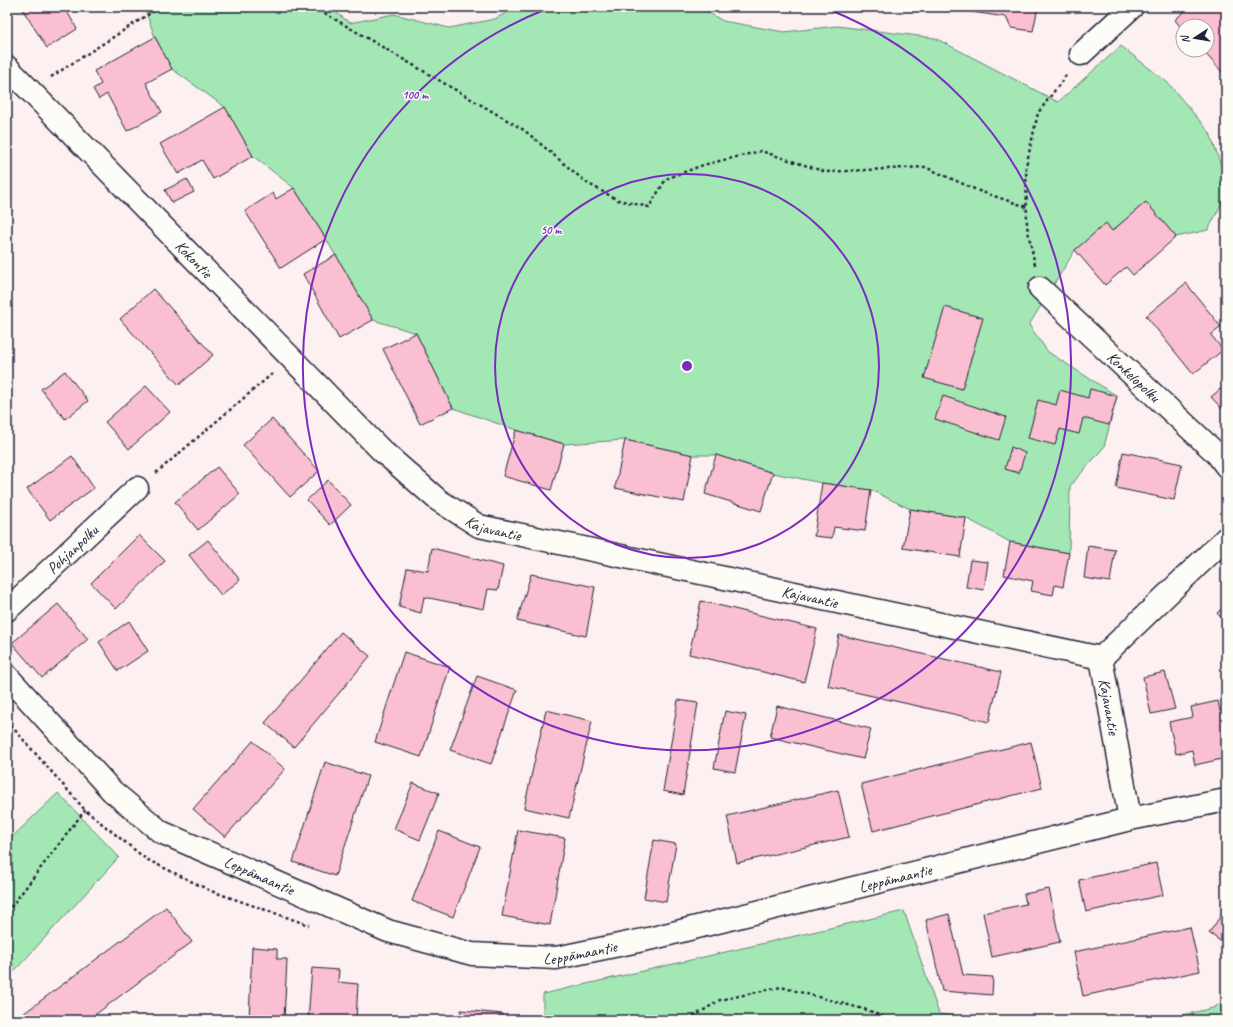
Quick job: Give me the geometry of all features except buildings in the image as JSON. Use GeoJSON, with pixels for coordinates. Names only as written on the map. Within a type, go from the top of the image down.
{"type":"FeatureCollection","features":[{"type":"Feature","properties":{"kind":"street"},"geometry":{"type":"LineString","coordinates":[[1081,54],[1132,7]]}},
{"type":"Feature","properties":{"kind":"street","name":"Kokontie"},"geometry":{"type":"LineString","coordinates":[[7,67],[381,450]]}},
{"type":"Feature","properties":{"kind":"street","name":"Konkelopolku"},"geometry":{"type":"LineString","coordinates":[[1040,288],[1217,454],[1226,466]]}},
{"type":"Feature","properties":{"kind":"street","name":"Kajavantie"},"geometry":{"type":"LineString","coordinates":[[381,450],[438,500],[479,526],[1101,658],[1130,819]]}},
{"type":"Feature","properties":{"kind":"street","name":"Pohjanpolku"},"geometry":{"type":"LineString","coordinates":[[7,610],[137,488]]}},
{"type":"Feature","properties":{"kind":"street"},"geometry":{"type":"LineString","coordinates":[[1101,658],[1226,538]]}},
{"type":"Feature","properties":{"kind":"street","name":"Leppämaantie"},"geometry":{"type":"LineString","coordinates":[[7,676],[112,791],[162,832],[388,931],[472,954],[556,958],[653,938],[1130,819],[1226,800]]}},
{"type":"Feature","properties":{"kind":"path"},"geometry":{"type":"LineString","coordinates":[[30,90],[160,7]]}},
{"type":"Feature","properties":{"kind":"path"},"geometry":{"type":"LineString","coordinates":[[314,7],[524,130],[587,183],[618,200],[649,207],[666,179],[703,165],[761,151],[826,172],[925,167],[979,192],[1027,207]]}},
{"type":"Feature","properties":{"kind":"path"},"geometry":{"type":"LineString","coordinates":[[1040,288],[1027,226],[1026,166],[1038,113],[1081,54]]}},
{"type":"Feature","properties":{"kind":"path"},"geometry":{"type":"LineString","coordinates":[[137,488],[291,358]]}},
{"type":"Feature","properties":{"kind":"path"},"geometry":{"type":"LineString","coordinates":[[7,721],[85,810],[146,859],[211,891],[316,928]]}},
{"type":"Feature","properties":{"kind":"path"},"geometry":{"type":"LineString","coordinates":[[7,912],[85,810]]}},
{"type":"Feature","properties":{"kind":"path"},"geometry":{"type":"LineString","coordinates":[[688,1020],[720,1000],[781,987],[867,1010],[890,1020]]}},
{"type":"Feature","properties":{"kind":"green space"},"geometry":{"type":"Polygon","coordinates":[[[144,7],[329,7],[350,23],[394,14],[449,28],[495,19],[516,7],[699,7],[723,21],[784,32],[837,26],[935,38],[1058,102],[1121,46],[1168,83],[1210,133],[1226,181],[1226,195],[1208,230],[1176,237],[1146,202],[1112,231],[1106,224],[1075,250],[1029,325],[1048,352],[1117,396],[1104,447],[1070,486],[1069,553],[1010,542],[966,518],[910,509],[871,490],[822,483],[773,473],[716,455],[693,455],[625,440],[564,444],[516,430],[453,408],[416,333],[373,320],[326,239],[294,188],[253,156],[225,107],[172,69],[155,37],[144,7]]]}},
{"type":"Feature","properties":{"kind":"green space"},"geometry":{"type":"Polygon","coordinates":[[[58,793],[119,857],[7,979],[7,842],[58,793]]]}},
{"type":"Feature","properties":{"kind":"green space"},"geometry":{"type":"Polygon","coordinates":[[[904,911],[939,1014],[979,1020],[543,1020],[543,994],[904,911]]]}},
{"type":"Feature","properties":{"kind":"green space"},"geometry":{"type":"Polygon","coordinates":[[[1226,1000],[1226,1020],[1162,1020],[1213,1008],[1226,1000]]]}}]}
